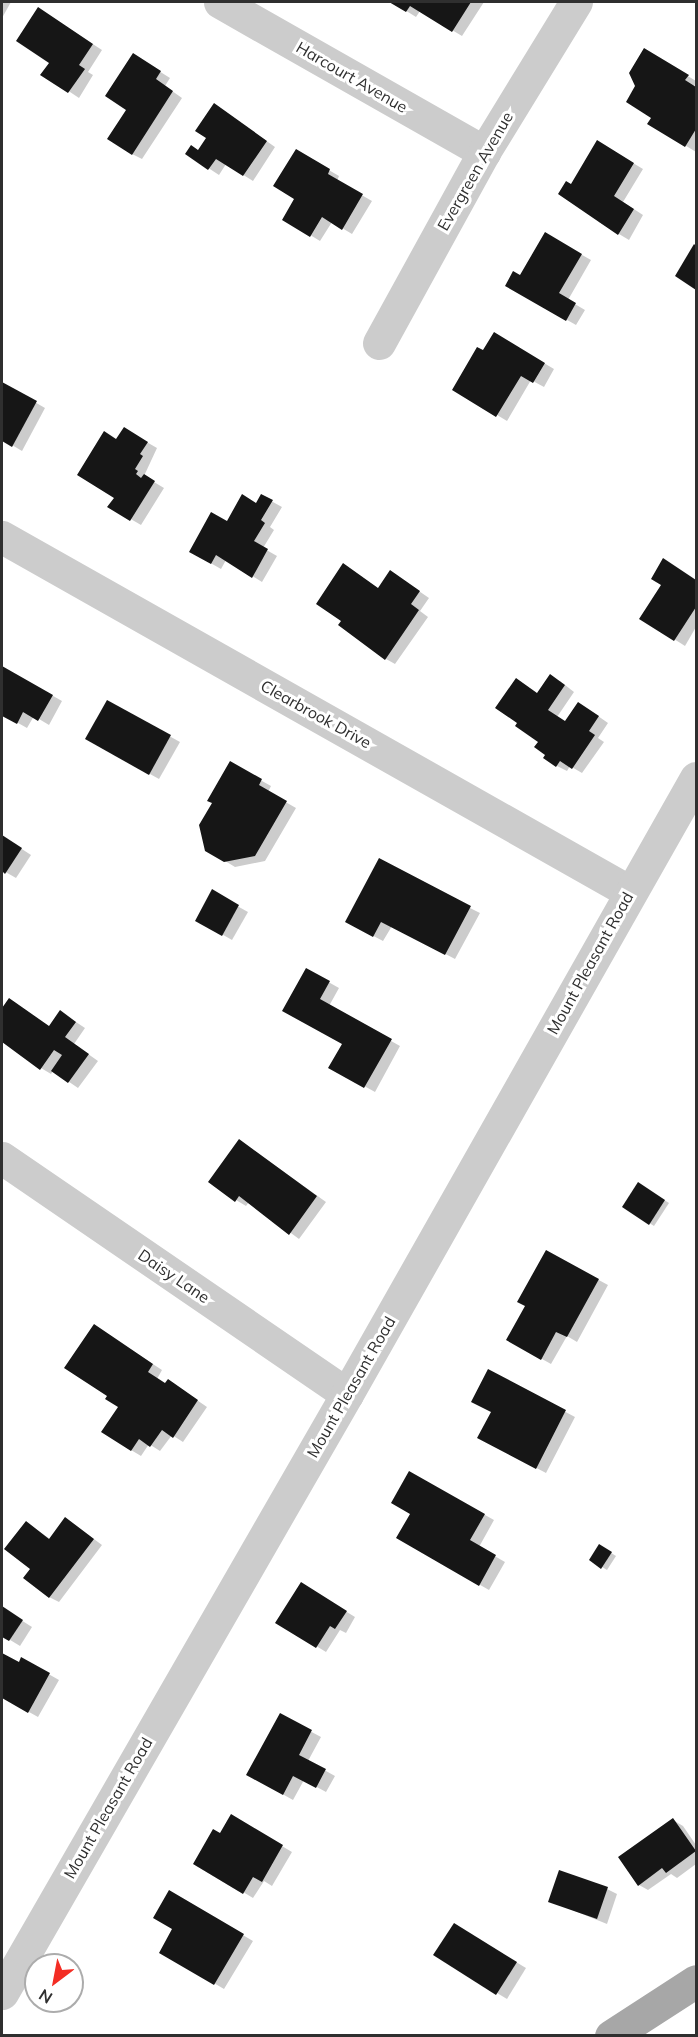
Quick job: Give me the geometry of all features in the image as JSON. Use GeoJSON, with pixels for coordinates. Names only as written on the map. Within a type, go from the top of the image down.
{"type":"FeatureCollection","features":[{"type":"Feature","properties":{"kind":"main road"},"geometry":{"type":"LineString","coordinates":[[611,2036],[696,1982]]}},
{"type":"Feature","properties":{"kind":"street","name":"Harcourt Avenue"},"geometry":{"type":"LineString","coordinates":[[220,2],[484,152]]}},
{"type":"Feature","properties":{"kind":"street","name":"Evergreen Avenue"},"geometry":{"type":"LineString","coordinates":[[379,343],[484,152],[576,2]]}},
{"type":"Feature","properties":{"kind":"street","name":"Clearbrook Drive"},"geometry":{"type":"LineString","coordinates":[[2,537],[630,892]]}},
{"type":"Feature","properties":{"kind":"street","name":"Mount Pleasant Road"},"geometry":{"type":"LineString","coordinates":[[2,1993],[347,1394],[696,778]]}},
{"type":"Feature","properties":{"kind":"street","name":"Daisy Lane"},"geometry":{"type":"LineString","coordinates":[[2,1158],[347,1394]]}},
{"type":"Feature","properties":{"kind":"building"},"geometry":{"type":"Polygon","coordinates":[[[389,2],[471,2],[452,32],[410,6],[406,12],[389,2]]]}},
{"type":"Feature","properties":{"kind":"building"},"geometry":{"type":"Polygon","coordinates":[[[38,7],[93,44],[79,65],[85,69],[68,93],[40,75],[49,63],[16,41],[38,7]]]}},
{"type":"Feature","properties":{"kind":"building"},"geometry":{"type":"Polygon","coordinates":[[[644,48],[689,75],[685,80],[696,87],[696,129],[685,147],[647,124],[651,118],[626,102],[635,86],[629,73],[644,48]]]}},
{"type":"Feature","properties":{"kind":"building"},"geometry":{"type":"Polygon","coordinates":[[[133,53],[161,71],[156,79],[173,91],[132,155],[107,139],[126,110],[105,96],[133,53]]]}},
{"type":"Feature","properties":{"kind":"building"},"geometry":{"type":"Polygon","coordinates":[[[214,103],[267,141],[243,176],[216,159],[208,170],[185,154],[191,145],[198,150],[206,138],[195,131],[214,103]]]}},
{"type":"Feature","properties":{"kind":"building"},"geometry":{"type":"Polygon","coordinates":[[[597,140],[634,163],[614,196],[634,209],[618,235],[558,194],[566,181],[571,184],[597,140]]]}},
{"type":"Feature","properties":{"kind":"building"},"geometry":{"type":"Polygon","coordinates":[[[296,149],[330,169],[328,174],[363,194],[342,230],[322,217],[310,237],[282,220],[294,199],[273,186],[296,149]]]}},
{"type":"Feature","properties":{"kind":"building"},"geometry":{"type":"Polygon","coordinates":[[[545,232],[582,254],[559,293],[576,303],[566,321],[505,286],[513,271],[520,275],[545,232]]]}},
{"type":"Feature","properties":{"kind":"building"},"geometry":{"type":"Polygon","coordinates":[[[694,244],[696,246],[696,290],[675,276],[694,244]]]}},
{"type":"Feature","properties":{"kind":"building"},"geometry":{"type":"Polygon","coordinates":[[[494,332],[545,363],[533,383],[521,376],[496,417],[452,390],[477,347],[483,350],[494,332]]]}},
{"type":"Feature","properties":{"kind":"building"},"geometry":{"type":"Polygon","coordinates":[[[2,382],[37,401],[12,447],[2,441],[2,382]]]}},
{"type":"Feature","properties":{"kind":"building"},"geometry":{"type":"Polygon","coordinates":[[[124,427],[148,442],[140,454],[143,456],[135,469],[138,471],[136,474],[141,478],[144,474],[155,481],[130,521],[107,507],[114,498],[77,475],[104,431],[116,439],[124,427]]]}},
{"type":"Feature","properties":{"kind":"building"},"geometry":{"type":"Polygon","coordinates":[[[242,494],[256,503],[261,494],[273,500],[261,520],[265,523],[254,541],[268,549],[252,578],[216,555],[211,564],[189,552],[211,512],[227,521],[242,494]]]}},
{"type":"Feature","properties":{"kind":"building"},"geometry":{"type":"Polygon","coordinates":[[[663,558],[696,580],[696,607],[674,641],[639,619],[661,585],[651,579],[663,558]]]}},
{"type":"Feature","properties":{"kind":"building"},"geometry":{"type":"Polygon","coordinates":[[[343,563],[378,588],[390,570],[420,591],[411,604],[419,610],[385,660],[338,625],[341,621],[316,604],[343,563]]]}},
{"type":"Feature","properties":{"kind":"building"},"geometry":{"type":"Polygon","coordinates":[[[2,666],[53,695],[38,721],[23,712],[17,724],[2,716],[2,666]]]}},
{"type":"Feature","properties":{"kind":"building"},"geometry":{"type":"Polygon","coordinates":[[[550,674],[565,685],[548,710],[565,721],[578,702],[599,716],[589,731],[595,735],[572,769],[560,761],[556,767],[543,758],[545,755],[534,747],[538,742],[515,726],[517,723],[495,708],[516,678],[537,693],[550,674]]]}},
{"type":"Feature","properties":{"kind":"building"},"geometry":{"type":"Polygon","coordinates":[[[107,700],[171,735],[149,775],[85,739],[107,700]]]}},
{"type":"Feature","properties":{"kind":"building"},"geometry":{"type":"Polygon","coordinates":[[[230,761],[262,779],[259,785],[287,801],[255,856],[224,862],[205,851],[199,825],[212,803],[207,801],[230,761]]]}},
{"type":"Feature","properties":{"kind":"building"},"geometry":{"type":"Polygon","coordinates":[[[2,835],[22,848],[5,874],[2,871],[2,835]]]}},
{"type":"Feature","properties":{"kind":"building"},"geometry":{"type":"Polygon","coordinates":[[[379,858],[471,906],[445,955],[381,922],[373,937],[345,922],[379,858]]]}},
{"type":"Feature","properties":{"kind":"building"},"geometry":{"type":"Polygon","coordinates":[[[212,889],[239,905],[222,936],[195,921],[212,889]]]}},
{"type":"Feature","properties":{"kind":"building"},"geometry":{"type":"Polygon","coordinates":[[[306,968],[330,981],[320,999],[392,1039],[364,1088],[328,1068],[342,1044],[282,1011],[306,968]]]}},
{"type":"Feature","properties":{"kind":"building"},"geometry":{"type":"Polygon","coordinates":[[[9,998],[49,1026],[60,1010],[76,1022],[65,1037],[89,1054],[68,1083],[51,1071],[62,1055],[54,1050],[40,1070],[2,1042],[2,1008],[9,998]]]}},
{"type":"Feature","properties":{"kind":"building"},"geometry":{"type":"Polygon","coordinates":[[[239,1139],[317,1196],[289,1235],[239,1196],[235,1202],[208,1182],[239,1139]]]}},
{"type":"Feature","properties":{"kind":"building"},"geometry":{"type":"Polygon","coordinates":[[[638,1182],[665,1200],[649,1225],[622,1207],[638,1182]]]}},
{"type":"Feature","properties":{"kind":"building"},"geometry":{"type":"Polygon","coordinates":[[[546,1250],[599,1279],[567,1337],[556,1332],[541,1360],[506,1340],[525,1306],[517,1302],[546,1250]]]}},
{"type":"Feature","properties":{"kind":"building"},"geometry":{"type":"Polygon","coordinates":[[[94,1324],[153,1364],[148,1372],[165,1383],[168,1379],[198,1400],[173,1438],[162,1430],[150,1447],[139,1439],[131,1451],[101,1432],[118,1407],[105,1399],[107,1396],[64,1368],[94,1324]]]}},
{"type":"Feature","properties":{"kind":"building"},"geometry":{"type":"Polygon","coordinates":[[[488,1369],[566,1410],[536,1469],[477,1438],[491,1412],[471,1402],[488,1369]]]}},
{"type":"Feature","properties":{"kind":"building"},"geometry":{"type":"Polygon","coordinates":[[[409,1471],[485,1514],[470,1540],[496,1555],[479,1586],[396,1538],[410,1514],[391,1503],[409,1471]]]}},
{"type":"Feature","properties":{"kind":"building"},"geometry":{"type":"Polygon","coordinates":[[[65,1517],[94,1539],[49,1598],[23,1578],[30,1569],[4,1549],[26,1521],[49,1539],[65,1517]]]}},
{"type":"Feature","properties":{"kind":"building"},"geometry":{"type":"Polygon","coordinates":[[[599,1544],[612,1552],[601,1569],[589,1560],[599,1544]]]}},
{"type":"Feature","properties":{"kind":"building"},"geometry":{"type":"Polygon","coordinates":[[[301,1582],[347,1611],[335,1629],[330,1626],[316,1648],[275,1623],[301,1582]]]}},
{"type":"Feature","properties":{"kind":"building"},"geometry":{"type":"Polygon","coordinates":[[[2,1606],[23,1620],[9,1641],[2,1637],[2,1606]]]}},
{"type":"Feature","properties":{"kind":"building"},"geometry":{"type":"Polygon","coordinates":[[[2,1653],[19,1662],[21,1657],[50,1673],[28,1713],[2,1698],[2,1653]]]}},
{"type":"Feature","properties":{"kind":"building"},"geometry":{"type":"Polygon","coordinates":[[[280,1713],[312,1730],[299,1755],[326,1769],[316,1788],[293,1776],[283,1795],[246,1775],[280,1713]]]}},
{"type":"Feature","properties":{"kind":"building"},"geometry":{"type":"Polygon","coordinates":[[[231,1814],[283,1845],[262,1882],[253,1877],[243,1894],[193,1864],[213,1829],[220,1833],[231,1814]]]}},
{"type":"Feature","properties":{"kind":"building"},"geometry":{"type":"Polygon","coordinates":[[[673,1818],[696,1851],[666,1873],[662,1868],[638,1886],[618,1857],[673,1818]]]}},
{"type":"Feature","properties":{"kind":"building"},"geometry":{"type":"Polygon","coordinates":[[[559,1870],[608,1887],[597,1919],[548,1902],[559,1870]]]}},
{"type":"Feature","properties":{"kind":"building"},"geometry":{"type":"Polygon","coordinates":[[[169,1890],[244,1934],[214,1985],[159,1953],[172,1929],[153,1918],[169,1890]]]}},
{"type":"Feature","properties":{"kind":"building"},"geometry":{"type":"Polygon","coordinates":[[[454,1923],[517,1962],[496,1995],[433,1955],[454,1923]]]}}]}
